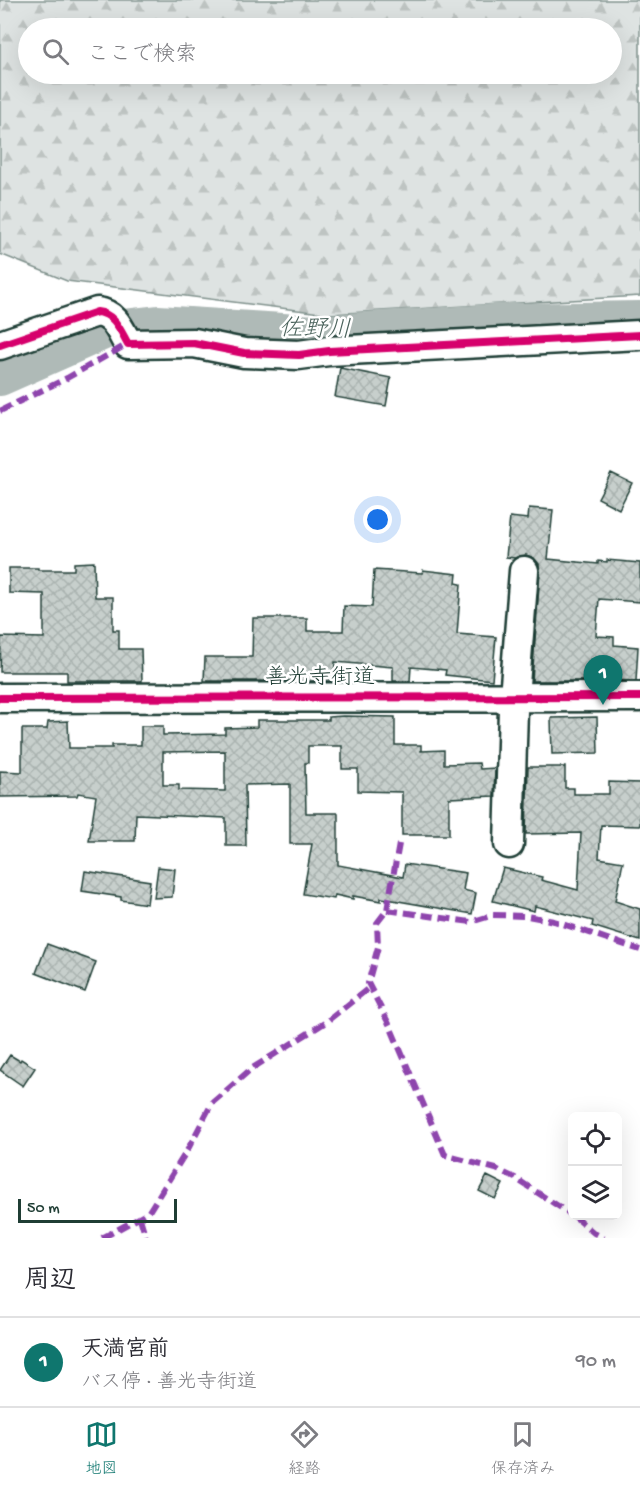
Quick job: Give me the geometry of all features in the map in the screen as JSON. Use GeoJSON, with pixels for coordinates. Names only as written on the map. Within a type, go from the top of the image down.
{"type":"FeatureCollection","features":[{"type":"Feature","properties":{"kind":"street"},"geometry":{"type":"LineString","coordinates":[[0,345],[97,312],[106,313],[113,319],[128,344],[194,343],[244,353],[299,355],[328,351],[640,335]]}},
{"type":"Feature","properties":{"kind":"street"},"geometry":{"type":"LineString","coordinates":[[509,844],[515,696],[524,570]]}},
{"type":"Feature","properties":{"kind":"street","name":"善光寺街道"},"geometry":{"type":"LineString","coordinates":[[0,698],[640,697]]}},
{"type":"Feature","properties":{"kind":"green space"},"geometry":{"type":"Polygon","coordinates":[[[0,0],[640,0],[640,296],[329,314],[67,281],[0,254],[0,0]]]}},
{"type":"Feature","properties":{"kind":"building"},"geometry":{"type":"Polygon","coordinates":[[[340,368],[391,378],[386,406],[335,397],[340,368]]]}},
{"type":"Feature","properties":{"kind":"building"},"geometry":{"type":"Polygon","coordinates":[[[611,473],[632,483],[619,509],[598,498],[611,473]]]}},
{"type":"Feature","properties":{"kind":"building"},"geometry":{"type":"Polygon","coordinates":[[[529,508],[553,510],[548,559],[598,564],[598,561],[607,562],[607,560],[640,563],[640,602],[599,599],[596,636],[614,637],[614,645],[638,647],[636,681],[583,679],[583,681],[532,681],[539,564],[534,558],[526,555],[515,558],[506,557],[510,517],[528,519],[529,508]]]}},
{"type":"Feature","properties":{"kind":"building"},"geometry":{"type":"Polygon","coordinates":[[[94,562],[95,597],[113,597],[113,630],[119,630],[119,649],[141,649],[142,681],[67,681],[67,672],[0,672],[1,637],[44,638],[44,594],[9,593],[9,568],[74,570],[74,563],[94,562]]]}},
{"type":"Feature","properties":{"kind":"building"},"geometry":{"type":"Polygon","coordinates":[[[374,570],[422,573],[423,570],[457,574],[456,583],[461,584],[457,634],[496,637],[492,680],[445,675],[446,670],[411,667],[410,681],[393,681],[393,667],[335,662],[334,681],[204,681],[205,657],[252,657],[253,618],[307,618],[307,631],[343,631],[344,606],[372,607],[374,570]]]}},
{"type":"Feature","properties":{"kind":"building"},"geometry":{"type":"Polygon","coordinates":[[[329,717],[395,717],[395,745],[421,745],[421,751],[444,750],[444,764],[479,763],[480,769],[495,768],[494,796],[449,798],[449,835],[402,835],[402,792],[358,791],[358,769],[342,769],[342,746],[308,746],[308,763],[305,763],[306,813],[338,813],[338,865],[403,877],[405,864],[466,873],[463,890],[476,893],[472,914],[381,898],[381,901],[335,895],[334,899],[303,894],[312,844],[290,844],[290,784],[245,785],[246,846],[226,846],[226,818],[136,814],[135,841],[89,841],[96,796],[78,793],[77,796],[0,797],[0,771],[22,772],[22,729],[47,729],[48,722],[68,721],[69,748],[112,748],[112,745],[141,745],[141,726],[163,726],[163,735],[225,734],[225,728],[257,727],[257,720],[329,720],[329,717]],[[225,751],[163,752],[163,785],[179,785],[179,790],[225,791],[225,751]]]}},
{"type":"Feature","properties":{"kind":"building"},"geometry":{"type":"Polygon","coordinates":[[[597,717],[598,753],[552,754],[551,718],[597,717]]]}},
{"type":"Feature","properties":{"kind":"building"},"geometry":{"type":"Polygon","coordinates":[[[528,767],[565,767],[565,788],[574,788],[574,794],[609,794],[609,782],[640,783],[640,826],[601,825],[599,858],[623,862],[615,901],[640,909],[640,941],[592,926],[593,921],[535,906],[534,911],[493,901],[503,868],[542,877],[541,880],[578,890],[581,833],[526,834],[528,767]]]}},
{"type":"Feature","properties":{"kind":"building"},"geometry":{"type":"Polygon","coordinates":[[[158,867],[175,869],[172,897],[154,898],[158,867]]]}},
{"type":"Feature","properties":{"kind":"building"},"geometry":{"type":"Polygon","coordinates":[[[85,871],[150,881],[147,904],[82,891],[85,871]]]}},
{"type":"Feature","properties":{"kind":"building"},"geometry":{"type":"Polygon","coordinates":[[[47,944],[96,962],[85,992],[36,973],[47,944]]]}},
{"type":"Feature","properties":{"kind":"building"},"geometry":{"type":"Polygon","coordinates":[[[10,1055],[35,1068],[23,1086],[0,1070],[10,1055]]]}},
{"type":"Feature","properties":{"kind":"building"},"geometry":{"type":"Polygon","coordinates":[[[487,1176],[503,1184],[495,1199],[479,1191],[487,1176]]]}},
{"type":"Feature","properties":{"kind":"waterway","name":"佐野川"},"geometry":{"type":"LineString","coordinates":[[0,377],[106,330],[158,324],[315,334],[510,322],[640,320]]}},
{"type":"Feature","properties":{"kind":"marked path"},"geometry":{"type":"LineString","coordinates":[[0,411],[67,378],[128,344]]}},
{"type":"Feature","properties":{"kind":"marked path"},"geometry":{"type":"LineString","coordinates":[[399,844],[387,910],[377,923],[378,947],[368,983],[390,1026],[445,1155],[496,1169],[515,1178],[568,1212]]}},
{"type":"Feature","properties":{"kind":"marked path"},"geometry":{"type":"LineString","coordinates":[[387,910],[471,922],[493,915],[527,916],[554,921],[640,950]]}},
{"type":"Feature","properties":{"kind":"marked path"},"geometry":{"type":"LineString","coordinates":[[102,1238],[148,1213],[188,1149],[212,1103],[251,1069],[326,1022],[370,987]]}},
{"type":"Feature","properties":{"kind":"marked path"},"geometry":{"type":"LineString","coordinates":[[140,1218],[146,1238]]}},
{"type":"Feature","properties":{"kind":"marked path"},"geometry":{"type":"LineString","coordinates":[[579,1220],[604,1238]]}},
{"type":"Feature","properties":{"kind":"cycle path"},"geometry":{"type":"LineString","coordinates":[[0,345],[97,312],[113,319],[128,344],[194,343],[244,353],[299,355],[329,351],[640,335]]}},
{"type":"Feature","properties":{"kind":"cycle path"},"geometry":{"type":"LineString","coordinates":[[0,698],[640,697]]}},
{"type":"Feature","properties":{"kind":"place","name":"天満宮前"},"geometry":{"type":"Point","coordinates":[603,705]}}]}
